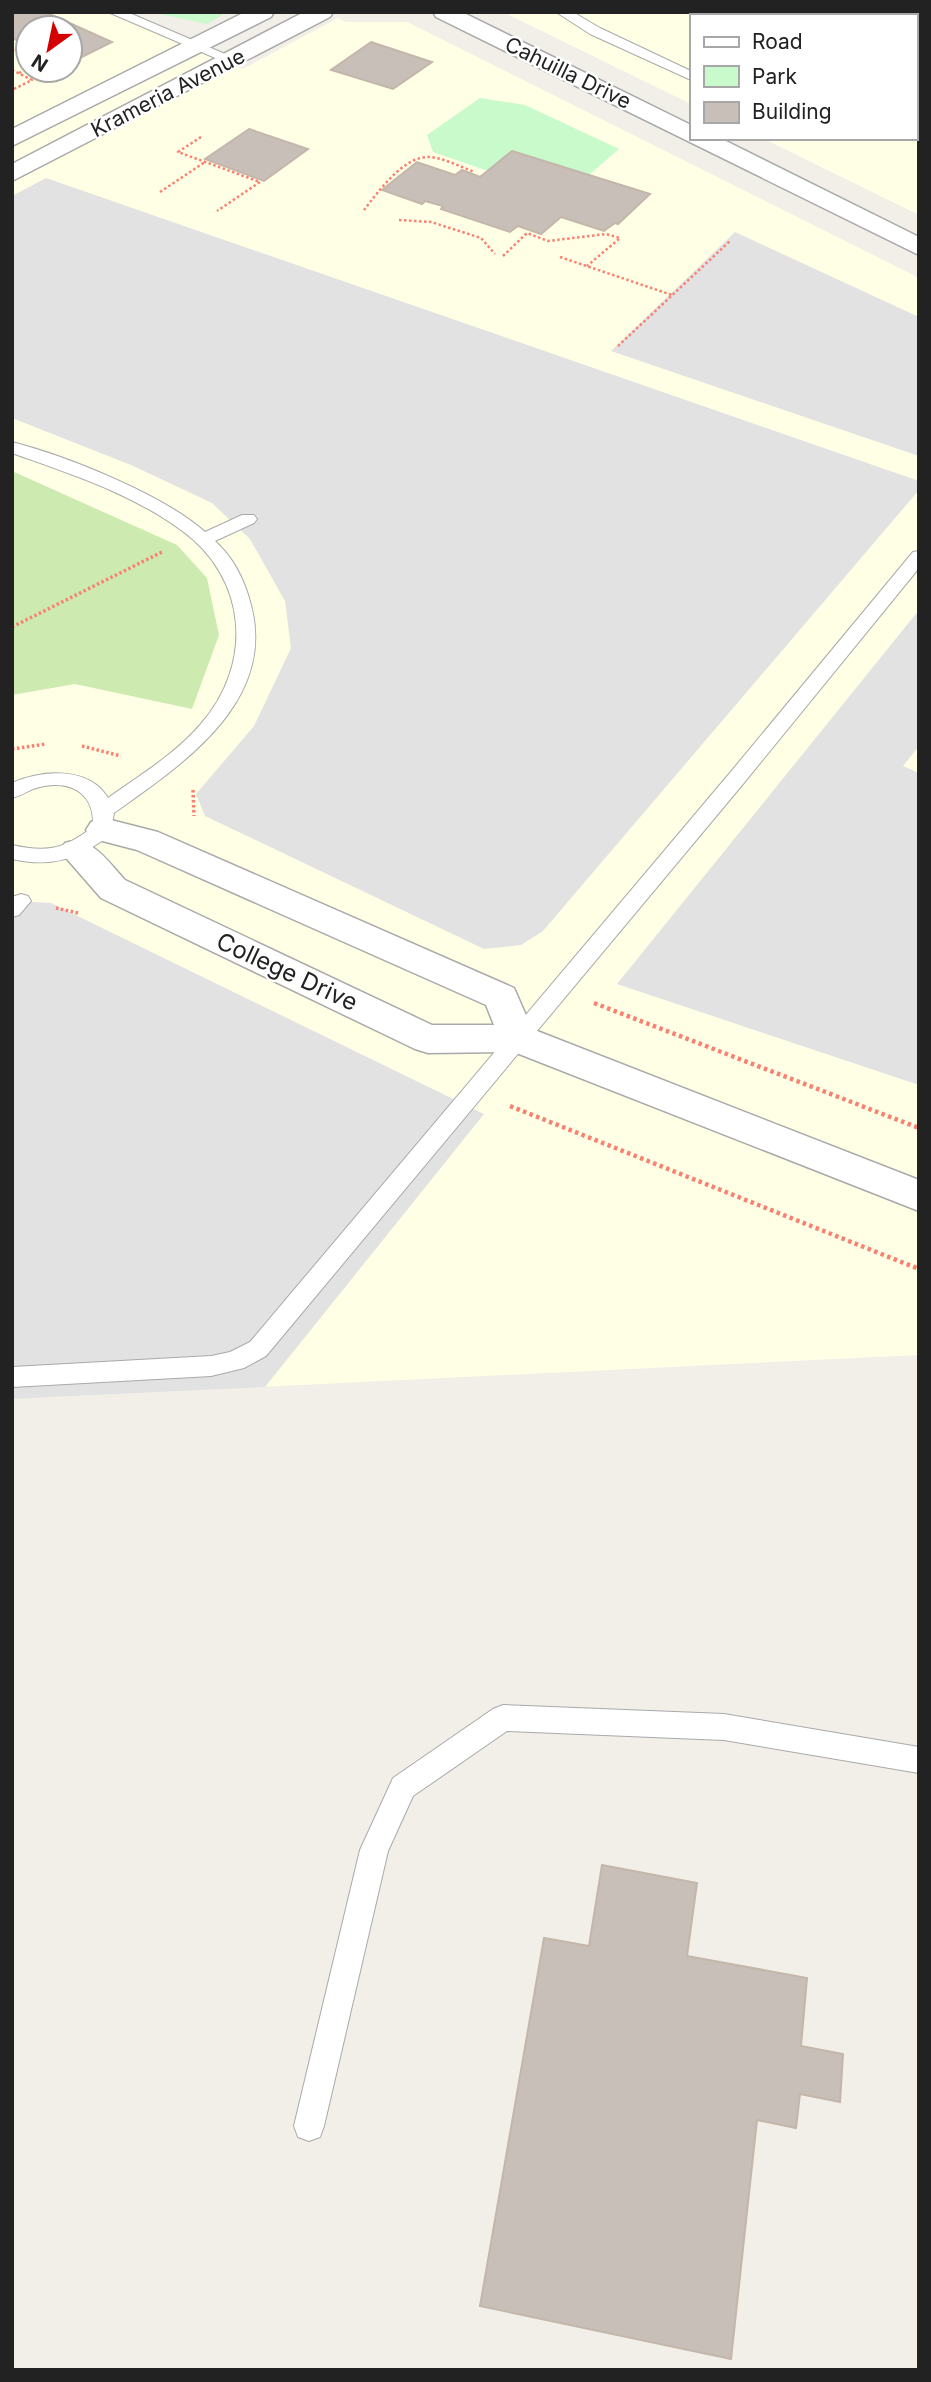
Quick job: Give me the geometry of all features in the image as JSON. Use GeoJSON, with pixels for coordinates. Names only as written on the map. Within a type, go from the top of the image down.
{"type":"FeatureCollection","features":[{"type":"Feature","properties":{"kind":"street","name":"Krameria Avenue"},"geometry":{"type":"LineString","coordinates":[[12,139],[263,12]]}},
{"type":"Feature","properties":{"kind":"street","name":"Krameria Avenue"},"geometry":{"type":"LineString","coordinates":[[12,174],[322,12]]}},
{"type":"Feature","properties":{"kind":"street","name":"Cahuilla Drive"},"geometry":{"type":"LineString","coordinates":[[444,12],[690,134]]}},
{"type":"Feature","properties":{"kind":"street"},"geometry":{"type":"LineString","coordinates":[[704,140],[919,247]]}},
{"type":"Feature","properties":{"kind":"street"},"geometry":{"type":"LineString","coordinates":[[95,830],[146,841],[501,997],[517,1038]]}},
{"type":"Feature","properties":{"kind":"street","name":"College Drive"},"geometry":{"type":"LineString","coordinates":[[95,830],[113,889],[428,1039],[517,1038],[919,1196]]}},
{"type":"Feature","properties":{"kind":"lane"},"geometry":{"type":"LineString","coordinates":[[115,12],[232,60]]}},
{"type":"Feature","properties":{"kind":"lane"},"geometry":{"type":"LineString","coordinates":[[563,12],[595,32],[690,76]]}},
{"type":"Feature","properties":{"kind":"lane"},"geometry":{"type":"LineString","coordinates":[[12,447],[135,494],[205,539],[233,572],[245,604],[248,641],[238,677],[219,715],[182,754],[95,830],[55,857],[32,857],[12,852]]}},
{"type":"Feature","properties":{"kind":"lane"},"geometry":{"type":"LineString","coordinates":[[205,539],[248,519]]}},
{"type":"Feature","properties":{"kind":"lane"},"geometry":{"type":"LineString","coordinates":[[12,1377],[211,1366],[235,1361],[258,1349],[736,779],[919,556]]}},
{"type":"Feature","properties":{"kind":"lane"},"geometry":{"type":"LineString","coordinates":[[12,791],[42,780],[64,779],[84,785],[99,795],[95,830]]}},
{"type":"Feature","properties":{"kind":"lane"},"geometry":{"type":"LineString","coordinates":[[309,2126],[373,1850],[379,1837],[403,1787],[503,1718],[724,1727],[919,1759]]}},
{"type":"Feature","properties":{"kind":"path"},"geometry":{"type":"LineString","coordinates":[[201,136],[178,152],[260,182],[217,211]]}},
{"type":"Feature","properties":{"kind":"path"},"geometry":{"type":"LineString","coordinates":[[365,211],[377,192],[417,159],[427,157],[475,172]]}},
{"type":"Feature","properties":{"kind":"path"},"geometry":{"type":"LineString","coordinates":[[160,192],[205,162]]}},
{"type":"Feature","properties":{"kind":"path"},"geometry":{"type":"LineString","coordinates":[[398,220],[431,222],[481,238],[495,254]]}},
{"type":"Feature","properties":{"kind":"path"},"geometry":{"type":"LineString","coordinates":[[503,256],[527,233],[548,241],[607,234],[620,238],[587,266]]}},
{"type":"Feature","properties":{"kind":"path"},"geometry":{"type":"LineString","coordinates":[[618,346],[730,240]]}},
{"type":"Feature","properties":{"kind":"path"},"geometry":{"type":"LineString","coordinates":[[560,257],[672,295]]}},
{"type":"Feature","properties":{"kind":"path"},"geometry":{"type":"LineString","coordinates":[[12,627],[170,549]]}},
{"type":"Feature","properties":{"kind":"shaded area"},"geometry":{"type":"Polygon","coordinates":[[[12,12],[113,12],[243,69],[338,18],[346,22],[407,22],[919,278],[919,1355],[12,1399],[12,12]]]}},
{"type":"Feature","properties":{"kind":"shaded area"},"geometry":{"type":"Polygon","coordinates":[[[503,12],[919,12],[919,215],[766,140],[917,140],[917,14],[690,14],[690,104],[503,12]]]}},
{"type":"Feature","properties":{"kind":"shaded area"},"geometry":{"type":"Polygon","coordinates":[[[46,178],[919,481],[919,490],[543,931],[521,945],[484,949],[205,816],[196,794],[254,726],[291,648],[285,601],[250,539],[212,503],[131,465],[12,418],[12,196],[46,178]]]}},
{"type":"Feature","properties":{"kind":"shaded area"},"geometry":{"type":"Polygon","coordinates":[[[735,232],[919,317],[919,456],[611,351],[735,232]]]}},
{"type":"Feature","properties":{"kind":"shaded area"},"geometry":{"type":"Polygon","coordinates":[[[919,610],[919,746],[903,766],[919,773],[919,1085],[617,984],[919,610]]]}},
{"type":"Feature","properties":{"kind":"shaded area"},"geometry":{"type":"Polygon","coordinates":[[[12,901],[51,903],[484,1114],[265,1387],[12,1399],[12,901]]]}},
{"type":"Feature","properties":{"kind":"green space"},"geometry":{"type":"Polygon","coordinates":[[[150,12],[227,12],[207,24],[150,12]]]}},
{"type":"Feature","properties":{"kind":"green space"},"geometry":{"type":"Polygon","coordinates":[[[480,98],[525,105],[619,149],[589,175],[513,151],[488,171],[433,152],[427,135],[480,98]]]}},
{"type":"Feature","properties":{"kind":"green space"},"geometry":{"type":"Polygon","coordinates":[[[12,471],[177,545],[207,578],[219,635],[192,709],[75,684],[12,695],[12,471]]]}},
{"type":"Feature","properties":{"kind":"building"},"geometry":{"type":"Polygon","coordinates":[[[12,13],[49,14],[14,14],[14,39],[12,13]]]}},
{"type":"Feature","properties":{"kind":"building"},"geometry":{"type":"Polygon","coordinates":[[[84,29],[112,42],[84,56],[84,29]]]}},
{"type":"Feature","properties":{"kind":"building"},"geometry":{"type":"Polygon","coordinates":[[[371,42],[432,62],[393,89],[331,70],[371,42]]]}},
{"type":"Feature","properties":{"kind":"building"},"geometry":{"type":"Polygon","coordinates":[[[249,129],[308,149],[264,181],[205,159],[249,129]]]}},
{"type":"Feature","properties":{"kind":"building"},"geometry":{"type":"Polygon","coordinates":[[[512,151],[650,194],[618,224],[615,223],[604,231],[561,217],[541,234],[518,226],[510,232],[441,209],[443,206],[425,201],[422,204],[382,190],[417,162],[455,175],[462,170],[480,177],[512,151]]]}},
{"type":"Feature","properties":{"kind":"building"},"geometry":{"type":"Polygon","coordinates":[[[602,1865],[697,1883],[687,1956],[807,1978],[801,2046],[843,2054],[840,2102],[800,2094],[796,2128],[757,2120],[731,2359],[480,2306],[544,1938],[589,1946],[602,1865]]]}}]}
